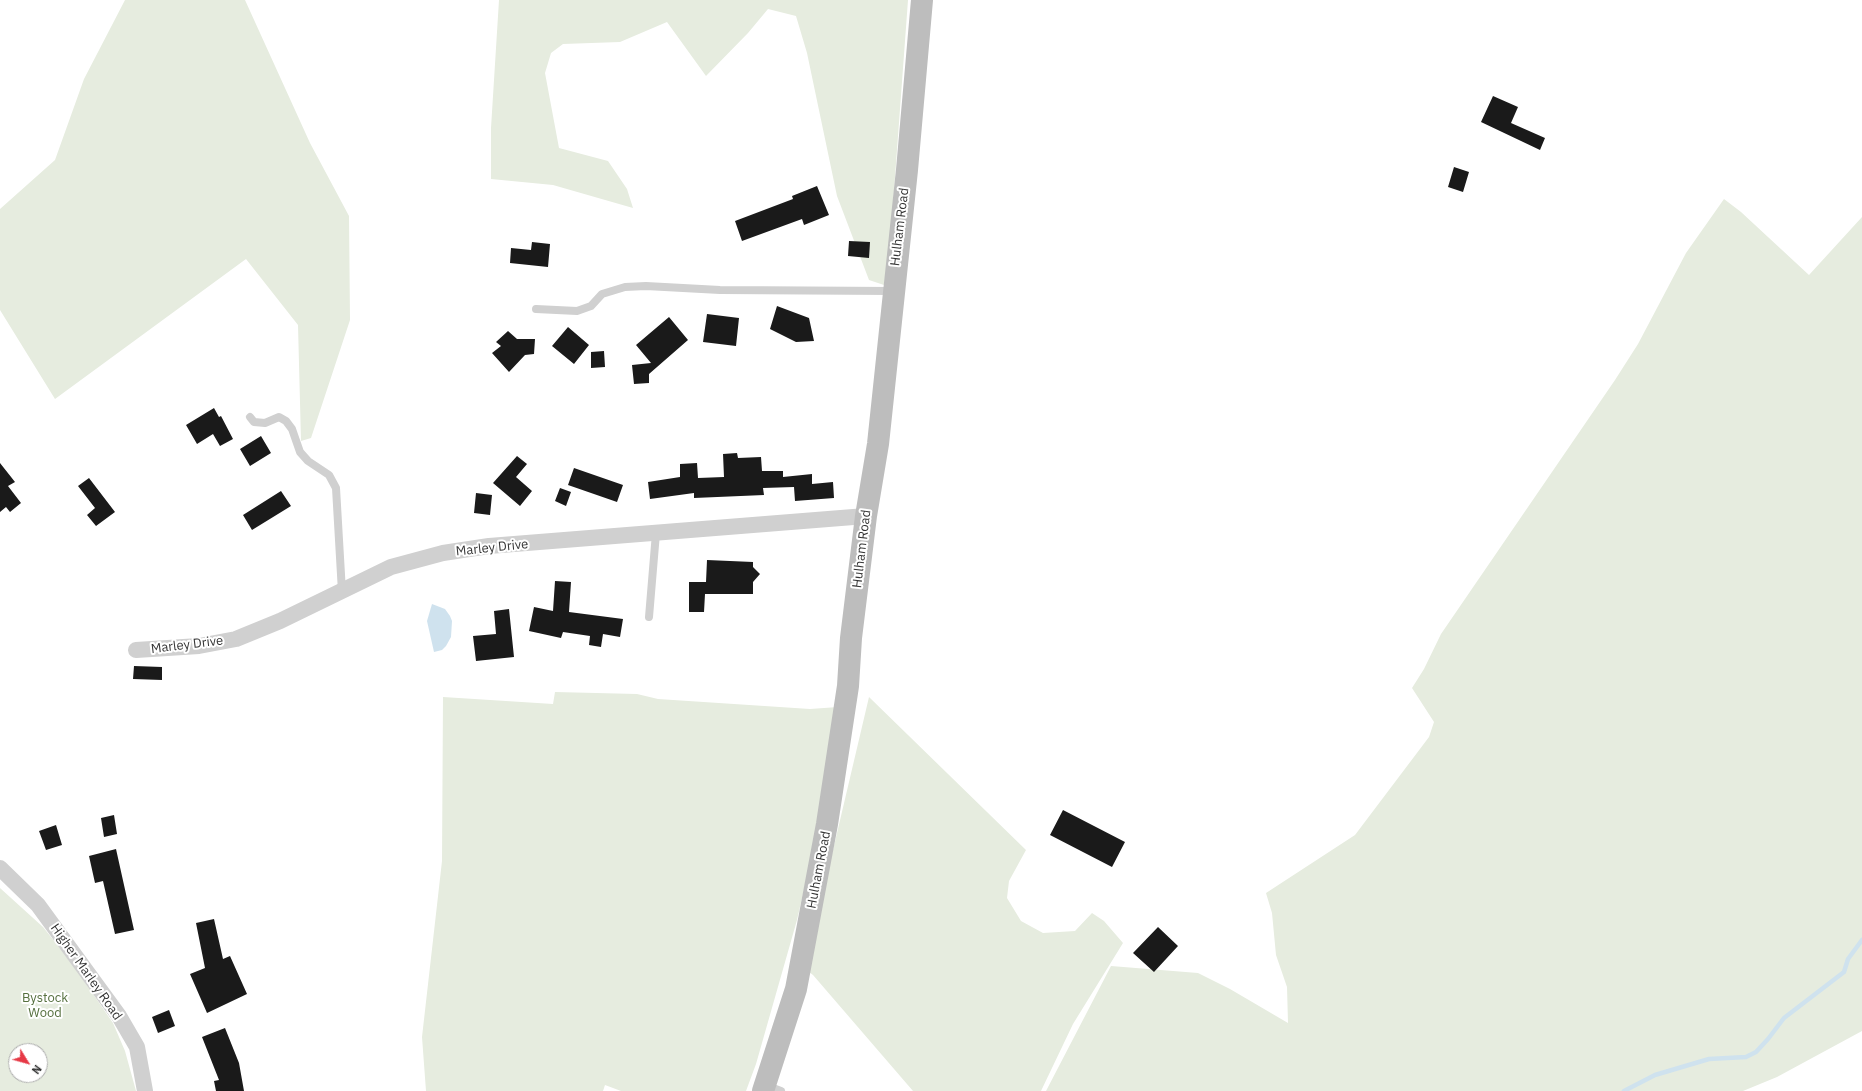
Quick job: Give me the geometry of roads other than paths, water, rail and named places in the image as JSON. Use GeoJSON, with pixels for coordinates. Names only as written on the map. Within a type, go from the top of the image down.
{"type":"FeatureCollection","features":[{"type":"Feature","properties":{"kind":"street","name":"Hulham Road"},"geometry":{"type":"LineString","coordinates":[[770,1089],[796,989],[827,824],[848,686],[851,638],[866,516],[878,444],[907,170],[922,0]]}},
{"type":"Feature","properties":{"kind":"street","name":"Marley Drive"},"geometry":{"type":"LineString","coordinates":[[136,650],[199,646],[236,639],[280,621],[391,567],[443,553],[489,546],[656,534],[866,516]]}},
{"type":"Feature","properties":{"kind":"street","name":"Higher Marley Road"},"geometry":{"type":"LineString","coordinates":[[0,868],[38,905],[119,1016],[137,1047],[145,1091]]}},
{"type":"Feature","properties":{"kind":"lane"},"geometry":{"type":"LineString","coordinates":[[536,309],[577,311],[591,306],[602,294],[625,287],[646,286],[720,290],[893,291]]}},
{"type":"Feature","properties":{"kind":"lane"},"geometry":{"type":"LineString","coordinates":[[250,417],[254,422],[265,422],[279,417],[286,421],[292,429],[300,452],[308,461],[320,467],[328,475],[336,488],[342,592]]}},
{"type":"Feature","properties":{"kind":"lane"},"geometry":{"type":"LineString","coordinates":[[649,617],[656,534]]}},
{"type":"Feature","properties":{"kind":"water"},"geometry":{"type":"Polygon","coordinates":[[[432,604],[445,609],[452,621],[451,637],[446,646],[442,650],[434,652],[427,621],[432,604]]]}},
{"type":"Feature","properties":{"kind":"waterway"},"geometry":{"type":"LineString","coordinates":[[1624,1091],[1655,1075],[1709,1059],[1746,1057],[1756,1052],[1784,1018],[1844,972],[1848,959],[1862,940]]}},
{"type":"Feature","properties":{"kind":"park label","name":"Bystock Wood"},"geometry":{"type":"Point","coordinates":[45,1006]}}]}
